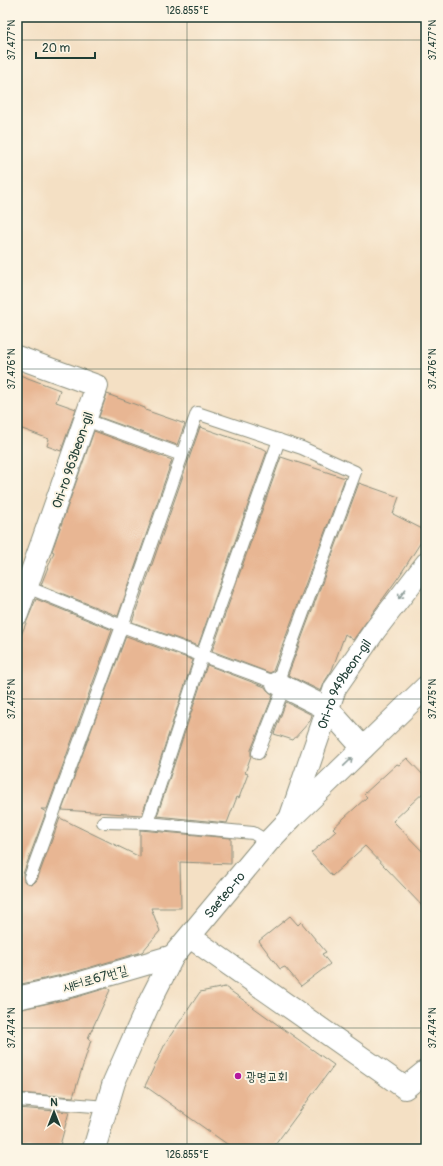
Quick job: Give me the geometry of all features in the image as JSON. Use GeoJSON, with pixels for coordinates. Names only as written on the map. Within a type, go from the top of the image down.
{"type":"FeatureCollection","features":[{"type":"Feature","properties":{"kind":"street","name":"Ori-ro 963beon-gil"},"geometry":{"type":"LineString","coordinates":[[17,357],[97,386],[17,614]]}},
{"type":"Feature","properties":{"kind":"street","name":"Ori-ro 949beon-gil"},"geometry":{"type":"LineString","coordinates":[[290,819],[335,688],[375,630],[426,564]]}},
{"type":"Feature","properties":{"kind":"street"},"geometry":{"type":"LineString","coordinates":[[280,685],[328,709],[363,748]]}},
{"type":"Feature","properties":{"kind":"street","name":"Saeteo-ro"},"geometry":{"type":"LineString","coordinates":[[94,1149],[114,1082],[172,956],[190,937],[268,842],[426,687]]}},
{"type":"Feature","properties":{"kind":"street"},"geometry":{"type":"LineString","coordinates":[[310,758],[311,768],[316,776],[329,781]]}},
{"type":"Feature","properties":{"kind":"street"},"geometry":{"type":"LineString","coordinates":[[190,937],[405,1088],[426,1071]]}},
{"type":"Feature","properties":{"kind":"street","name":"새터로67번길"},"geometry":{"type":"LineString","coordinates":[[17,998],[74,986],[172,956]]}},
{"type":"Feature","properties":{"kind":"lane"},"geometry":{"type":"LineString","coordinates":[[30,877],[122,626],[197,413],[302,448],[355,472],[280,685],[258,753]]}},
{"type":"Feature","properties":{"kind":"lane"},"geometry":{"type":"LineString","coordinates":[[86,420],[182,455]]}},
{"type":"Feature","properties":{"kind":"lane"},"geometry":{"type":"LineString","coordinates":[[147,823],[202,656],[279,440]]}},
{"type":"Feature","properties":{"kind":"lane"},"geometry":{"type":"LineString","coordinates":[[27,587],[122,626],[280,685]]}},
{"type":"Feature","properties":{"kind":"lane"},"geometry":{"type":"LineString","coordinates":[[103,822],[147,823],[253,833],[268,842]]}},
{"type":"Feature","properties":{"kind":"lane"},"geometry":{"type":"LineString","coordinates":[[17,1100],[107,1107]]}},
{"type":"Feature","properties":{"kind":"building"},"geometry":{"type":"Polygon","coordinates":[[[17,374],[60,390],[56,402],[76,409],[61,451],[47,446],[49,439],[17,427],[17,374]]]}},
{"type":"Feature","properties":{"kind":"building"},"geometry":{"type":"Polygon","coordinates":[[[107,394],[145,408],[145,410],[185,424],[177,445],[99,417],[107,394]]]}},
{"type":"Feature","properties":{"kind":"building"},"geometry":{"type":"Polygon","coordinates":[[[200,427],[267,451],[198,646],[132,622],[200,427]]]}},
{"type":"Feature","properties":{"kind":"building"},"geometry":{"type":"Polygon","coordinates":[[[94,431],[172,460],[118,616],[41,585],[54,552],[52,551],[94,431]]]}},
{"type":"Feature","properties":{"kind":"building"},"geometry":{"type":"Polygon","coordinates":[[[281,457],[345,478],[273,671],[270,673],[212,651],[281,457]]]}},
{"type":"Feature","properties":{"kind":"building"},"geometry":{"type":"Polygon","coordinates":[[[359,483],[399,497],[393,514],[426,531],[426,534],[400,575],[353,640],[345,634],[332,670],[321,691],[288,675],[359,483]]]}},
{"type":"Feature","properties":{"kind":"building"},"geometry":{"type":"Polygon","coordinates":[[[36,599],[112,630],[47,809],[41,809],[46,812],[23,874],[24,881],[31,884],[37,880],[60,818],[140,857],[140,830],[231,838],[231,864],[180,862],[181,908],[151,908],[160,931],[142,952],[71,973],[17,985],[17,645],[36,599]]]}},
{"type":"Feature","properties":{"kind":"building"},"geometry":{"type":"Polygon","coordinates":[[[126,636],[193,660],[142,815],[62,810],[126,636]]]}},
{"type":"Feature","properties":{"kind":"building"},"geometry":{"type":"Polygon","coordinates":[[[207,665],[265,687],[273,695],[251,750],[251,756],[245,773],[248,774],[227,823],[157,816],[207,665]]]}},
{"type":"Feature","properties":{"kind":"building"},"geometry":{"type":"Polygon","coordinates":[[[286,702],[312,715],[310,721],[293,740],[274,734],[286,702]]]}},
{"type":"Feature","properties":{"kind":"building"},"geometry":{"type":"Polygon","coordinates":[[[407,758],[426,778],[426,790],[393,821],[426,855],[426,910],[365,846],[332,876],[311,853],[336,831],[333,828],[367,797],[364,794],[397,764],[399,765],[407,758]]]}},
{"type":"Feature","properties":{"kind":"building"},"geometry":{"type":"Polygon","coordinates":[[[290,916],[298,925],[301,922],[326,952],[322,954],[330,964],[301,986],[285,967],[280,969],[259,941],[290,916]]]}},
{"type":"Feature","properties":{"kind":"building","name":"광명교회"},"geometry":{"type":"Polygon","coordinates":[[[225,987],[334,1065],[272,1149],[234,1149],[145,1086],[166,1042],[200,992],[225,987]]]}},
{"type":"Feature","properties":{"kind":"building"},"geometry":{"type":"Polygon","coordinates":[[[107,988],[110,990],[88,1038],[91,1040],[73,1097],[17,1093],[17,1041],[21,1040],[17,1024],[17,1010],[77,997],[107,988]]]}},
{"type":"Feature","properties":{"kind":"building"},"geometry":{"type":"Polygon","coordinates":[[[17,1108],[69,1112],[59,1149],[17,1149],[17,1108]]]}},
{"type":"Feature","properties":{"kind":"place","name":"광명교회"},"geometry":{"type":"Point","coordinates":[238,1076]}}]}
